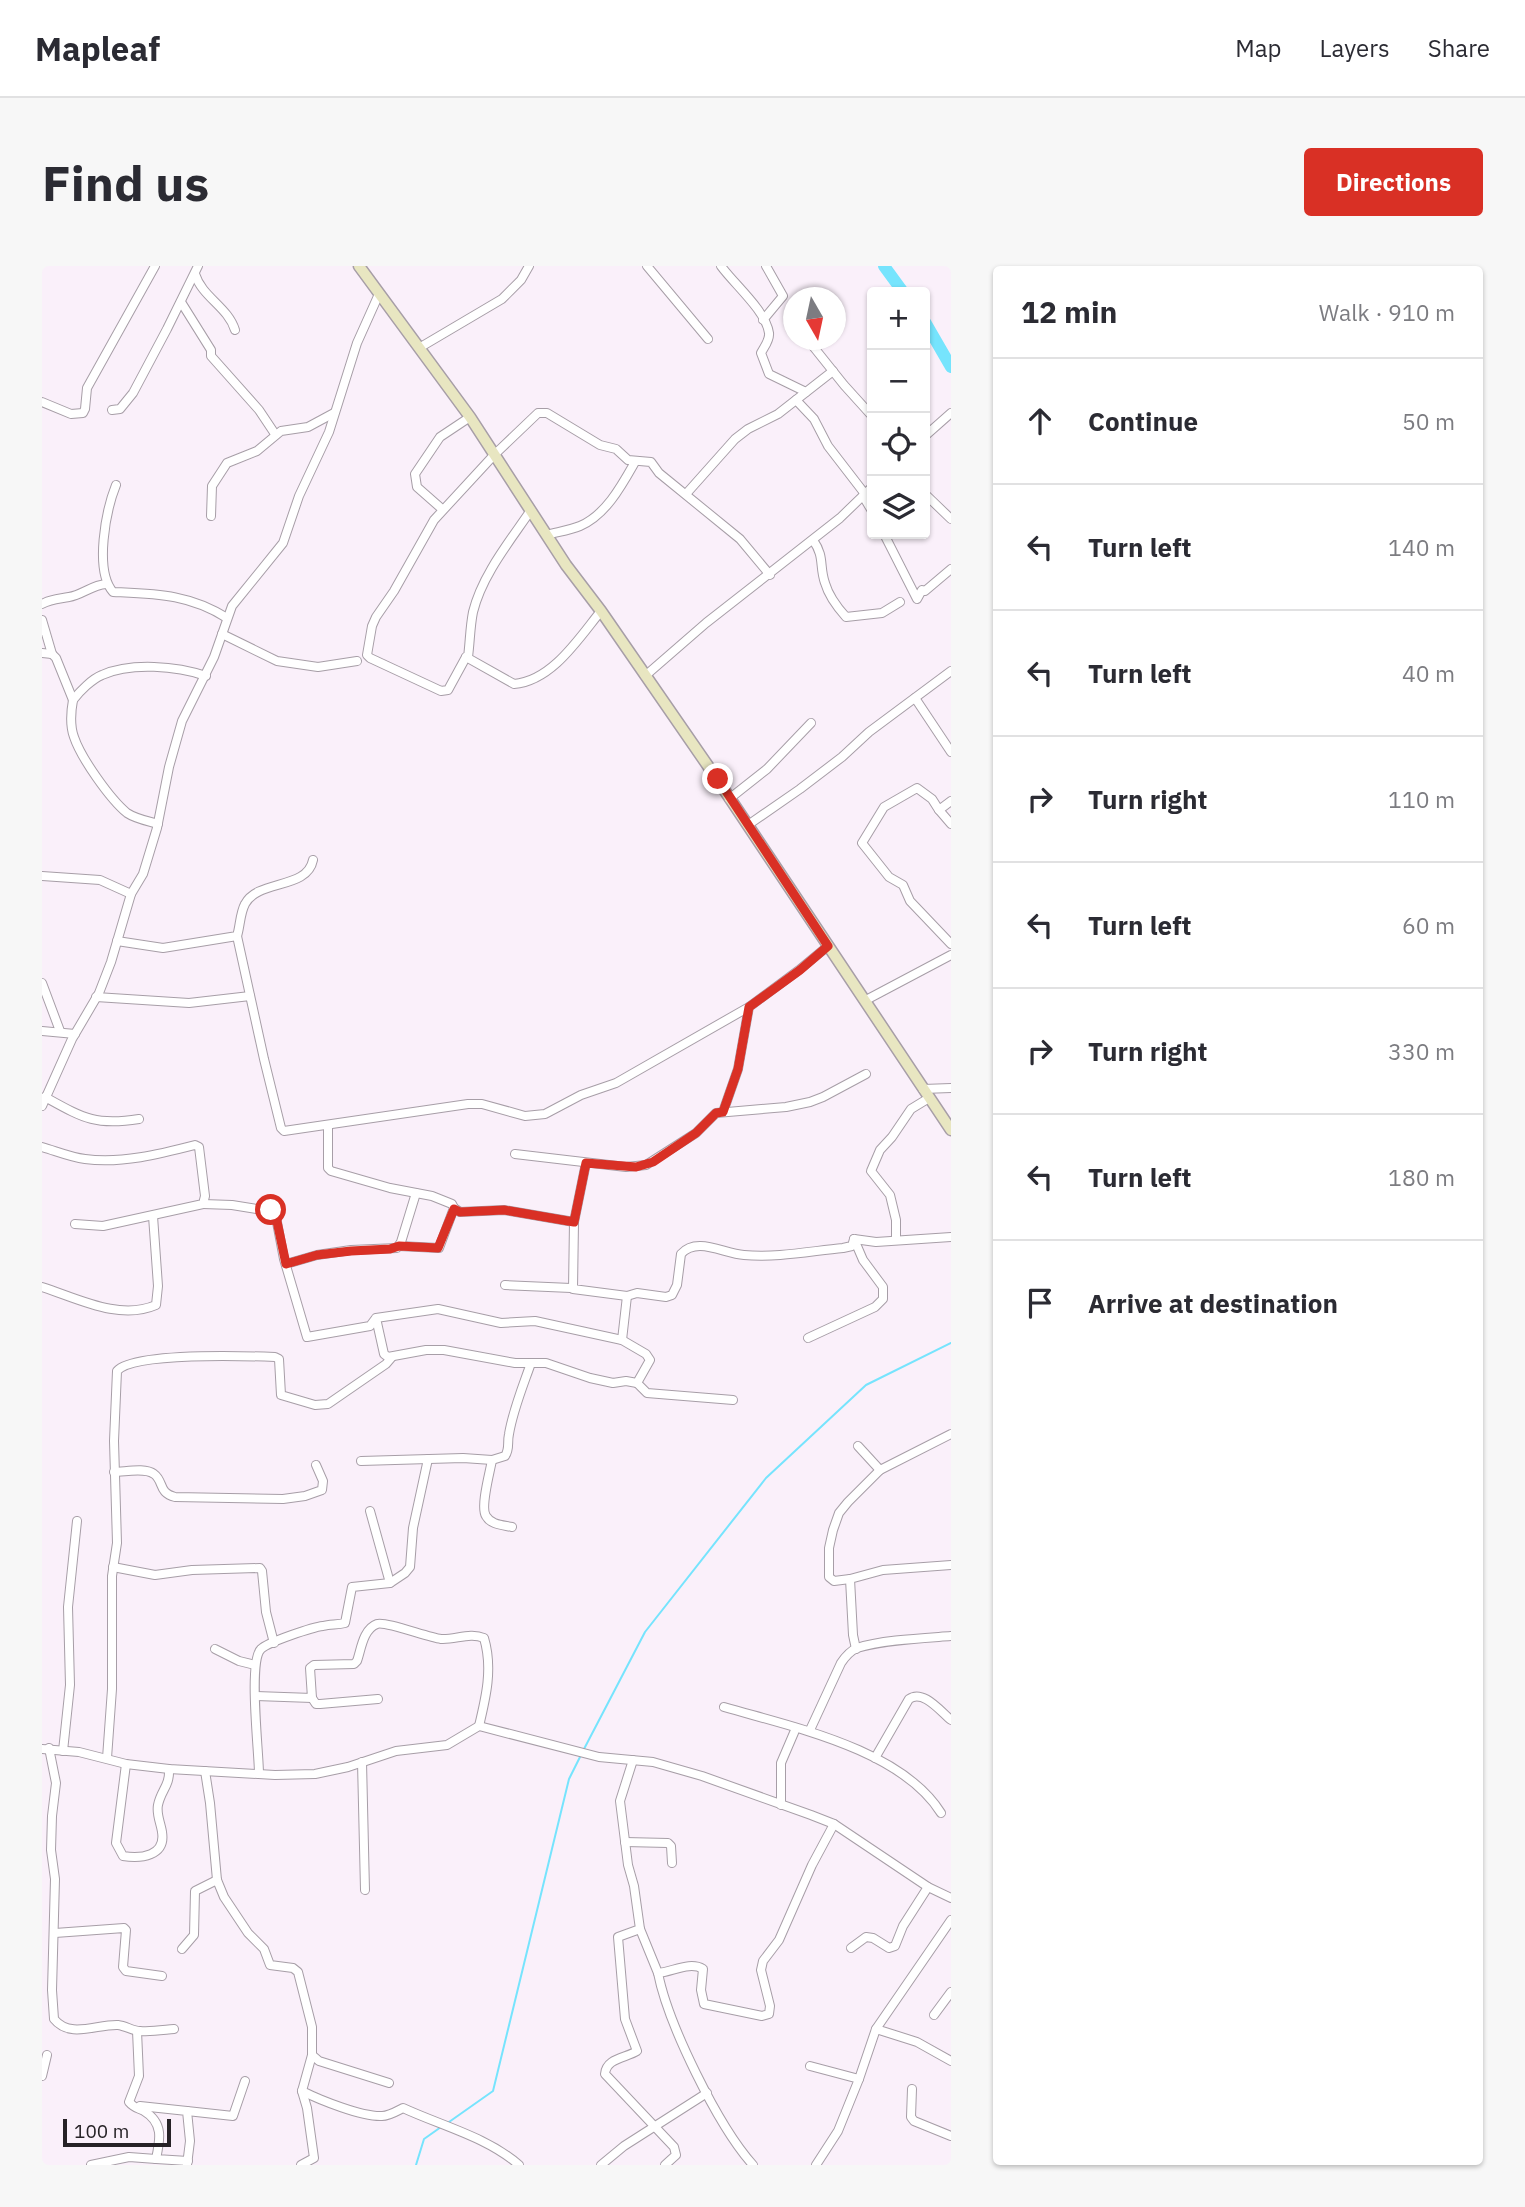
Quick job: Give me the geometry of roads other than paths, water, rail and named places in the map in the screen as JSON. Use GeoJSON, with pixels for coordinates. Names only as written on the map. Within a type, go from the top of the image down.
{"type":"FeatureCollection","features":[{"type":"Feature","properties":{"kind":"main road"},"geometry":{"type":"LineString","coordinates":[[359,266],[470,417],[547,535],[718,779],[951,1130]]}},
{"type":"Feature","properties":{"kind":"street"},"geometry":{"type":"LineString","coordinates":[[42,402],[71,414],[83,413],[86,388],[155,266]]}},
{"type":"Feature","properties":{"kind":"street"},"geometry":{"type":"LineString","coordinates":[[419,348],[502,299],[513,290],[529,266]]}},
{"type":"Feature","properties":{"kind":"street"},"geometry":{"type":"LineString","coordinates":[[647,266],[708,339]]}},
{"type":"Feature","properties":{"kind":"street"},"geometry":{"type":"LineString","coordinates":[[721,266],[757,308],[763,320],[769,336],[761,353],[769,374],[806,392]]}},
{"type":"Feature","properties":{"kind":"street"},"geometry":{"type":"LineString","coordinates":[[763,320],[783,296],[765,266]]}},
{"type":"Feature","properties":{"kind":"street"},"geometry":{"type":"LineString","coordinates":[[112,411],[120,409],[133,393],[196,270]]}},
{"type":"Feature","properties":{"kind":"street"},"geometry":{"type":"LineString","coordinates":[[196,270],[205,291],[231,318],[235,330]]}},
{"type":"Feature","properties":{"kind":"street"},"geometry":{"type":"LineString","coordinates":[[139,1119],[113,1124],[86,1118],[44,1101],[111,962],[131,894],[142,874],[158,824],[169,767],[182,721],[206,676],[227,618],[239,595],[283,543],[299,496],[329,432],[357,343],[379,294]]}},
{"type":"Feature","properties":{"kind":"street"},"geometry":{"type":"LineString","coordinates":[[181,302],[211,350],[211,356],[260,410],[275,434]]}},
{"type":"Feature","properties":{"kind":"street"},"geometry":{"type":"LineString","coordinates":[[816,350],[869,413]]}},
{"type":"Feature","properties":{"kind":"street"},"geometry":{"type":"LineString","coordinates":[[686,494],[735,439],[748,429],[778,414],[832,371]]}},
{"type":"Feature","properties":{"kind":"street"},"geometry":{"type":"LineString","coordinates":[[796,400],[814,419],[828,446],[867,501]]}},
{"type":"Feature","properties":{"kind":"street"},"geometry":{"type":"LineString","coordinates":[[531,510],[493,566],[473,613],[468,657],[445,692],[367,655],[376,617],[442,509],[494,454],[538,413],[543,412],[600,445],[616,449],[622,457],[635,462],[651,462],[659,473],[740,539],[770,575]]}},
{"type":"Feature","properties":{"kind":"street"},"geometry":{"type":"LineString","coordinates":[[211,516],[212,486],[220,471],[230,461],[257,451],[281,430],[308,426],[334,413]]}},
{"type":"Feature","properties":{"kind":"street"},"geometry":{"type":"LineString","coordinates":[[930,432],[951,413]]}},
{"type":"Feature","properties":{"kind":"street"},"geometry":{"type":"LineString","coordinates":[[442,509],[417,487],[415,474],[440,437],[470,417]]}},
{"type":"Feature","properties":{"kind":"street"},"geometry":{"type":"LineString","coordinates":[[547,535],[581,525],[597,515],[619,489],[635,462]]}},
{"type":"Feature","properties":{"kind":"street"},"geometry":{"type":"LineString","coordinates":[[116,485],[109,502],[104,532],[106,584],[113,592],[146,593],[194,600],[227,618]]}},
{"type":"Feature","properties":{"kind":"street"},"geometry":{"type":"LineString","coordinates":[[645,676],[706,623],[813,540],[867,492]]}},
{"type":"Feature","properties":{"kind":"street"},"geometry":{"type":"LineString","coordinates":[[930,499],[951,519]]}},
{"type":"Feature","properties":{"kind":"street"},"geometry":{"type":"LineString","coordinates":[[887,539],[917,599],[922,590],[951,569]]}},
{"type":"Feature","properties":{"kind":"street"},"geometry":{"type":"LineString","coordinates":[[813,540],[822,555],[824,582],[832,600],[846,617],[882,613],[901,602]]}},
{"type":"Feature","properties":{"kind":"street"},"geometry":{"type":"LineString","coordinates":[[42,604],[106,584]]}},
{"type":"Feature","properties":{"kind":"street"},"geometry":{"type":"LineString","coordinates":[[466,657],[514,684],[522,683],[557,663],[601,611]]}},
{"type":"Feature","properties":{"kind":"street"},"geometry":{"type":"LineString","coordinates":[[42,620],[52,654]]}},
{"type":"Feature","properties":{"kind":"street"},"geometry":{"type":"LineString","coordinates":[[222,634],[277,661],[318,667],[357,661]]}},
{"type":"Feature","properties":{"kind":"street"},"geometry":{"type":"LineString","coordinates":[[42,653],[52,654],[57,658],[73,699],[74,736],[99,778],[125,811],[158,824]]}},
{"type":"Feature","properties":{"kind":"street"},"geometry":{"type":"LineString","coordinates":[[73,699],[96,678],[109,672],[146,667],[183,669],[206,676]]}},
{"type":"Feature","properties":{"kind":"street"},"geometry":{"type":"LineString","coordinates":[[748,825],[800,789],[869,732],[951,671]]}},
{"type":"Feature","properties":{"kind":"street"},"geometry":{"type":"LineString","coordinates":[[915,698],[951,752]]}},
{"type":"Feature","properties":{"kind":"street"},"geometry":{"type":"LineString","coordinates":[[729,799],[767,769],[811,723]]}},
{"type":"Feature","properties":{"kind":"street"},"geometry":{"type":"LineString","coordinates":[[951,824],[932,799],[918,788],[884,807],[862,843],[888,877],[902,885],[910,901],[951,944]]}},
{"type":"Feature","properties":{"kind":"street"},"geometry":{"type":"LineString","coordinates":[[939,810],[951,801]]}},
{"type":"Feature","properties":{"kind":"street"},"geometry":{"type":"LineString","coordinates":[[313,860],[309,870],[292,881],[258,893],[245,903],[237,936],[281,1128],[286,1131],[476,1104],[525,1116],[545,1114],[581,1095],[616,1083],[749,1007],[828,946]]}},
{"type":"Feature","properties":{"kind":"street"},"geometry":{"type":"LineString","coordinates":[[42,876],[100,880],[131,894]]}},
{"type":"Feature","properties":{"kind":"street"},"geometry":{"type":"LineString","coordinates":[[117,941],[163,948],[237,936]]}},
{"type":"Feature","properties":{"kind":"street"},"geometry":{"type":"LineString","coordinates":[[866,1000],[951,955]]}},
{"type":"Feature","properties":{"kind":"street"},"geometry":{"type":"LineString","coordinates":[[42,982],[60,1031]]}},
{"type":"Feature","properties":{"kind":"street"},"geometry":{"type":"LineString","coordinates":[[96,997],[188,1003],[250,996]]}},
{"type":"Feature","properties":{"kind":"street"},"geometry":{"type":"LineString","coordinates":[[723,1112],[738,1069],[749,1007]]}},
{"type":"Feature","properties":{"kind":"street"},"geometry":{"type":"LineString","coordinates":[[42,1031],[75,1034]]}},
{"type":"Feature","properties":{"kind":"street"},"geometry":{"type":"LineString","coordinates":[[515,1154],[636,1167],[653,1162],[696,1133],[716,1113],[786,1107],[810,1102],[866,1074]]}},
{"type":"Feature","properties":{"kind":"street"},"geometry":{"type":"LineString","coordinates":[[896,1240],[896,1220],[890,1195],[871,1171],[872,1166],[880,1150],[926,1093],[951,1088]]}},
{"type":"Feature","properties":{"kind":"street"},"geometry":{"type":"LineString","coordinates":[[328,1126],[329,1170],[451,1202],[454,1209],[460,1212],[504,1210],[574,1222]]}},
{"type":"Feature","properties":{"kind":"street"},"geometry":{"type":"LineString","coordinates":[[42,1147],[94,1160],[118,1159],[198,1146],[205,1195],[203,1204]]}},
{"type":"Feature","properties":{"kind":"street"},"geometry":{"type":"LineString","coordinates":[[571,1288],[574,1222],[586,1163]]}},
{"type":"Feature","properties":{"kind":"street"},"geometry":{"type":"LineString","coordinates":[[399,1246],[416,1193]]}},
{"type":"Feature","properties":{"kind":"street"},"geometry":{"type":"LineString","coordinates":[[75,1224],[103,1226],[203,1204],[274,1210],[307,1337],[370,1326],[376,1318],[445,1309],[501,1323],[536,1321],[622,1340],[646,1354],[650,1358],[637,1382]]}},
{"type":"Feature","properties":{"kind":"street"},"geometry":{"type":"LineString","coordinates":[[286,1264],[317,1255],[399,1246],[439,1248],[454,1209]]}},
{"type":"Feature","properties":{"kind":"street"},"geometry":{"type":"LineString","coordinates":[[42,1287],[109,1310],[156,1305],[158,1286],[153,1216]]}},
{"type":"Feature","properties":{"kind":"street"},"geometry":{"type":"LineString","coordinates":[[854,1239],[865,1242],[951,1237]]}},
{"type":"Feature","properties":{"kind":"street"},"geometry":{"type":"LineString","coordinates":[[505,1285],[666,1297],[672,1295],[677,1285],[681,1254],[688,1247],[696,1245],[744,1255],[774,1255],[843,1248],[852,1246],[854,1239]]}},
{"type":"Feature","properties":{"kind":"street"},"geometry":{"type":"LineString","coordinates":[[808,1338],[876,1307],[883,1299],[883,1287],[863,1260],[854,1239]]}},
{"type":"Feature","properties":{"kind":"street"},"geometry":{"type":"LineString","coordinates":[[622,1340],[627,1296]]}},
{"type":"Feature","properties":{"kind":"street"},"geometry":{"type":"LineString","coordinates":[[376,1318],[384,1354],[392,1357],[436,1350],[515,1363],[554,1365],[613,1383],[637,1382]]}},
{"type":"Feature","properties":{"kind":"street"},"geometry":{"type":"LineString","coordinates":[[107,1758],[113,1567],[117,1543],[114,1472],[116,1375],[120,1367],[125,1364],[180,1357],[275,1357],[279,1359],[281,1395],[322,1405],[340,1396],[392,1357]]}},
{"type":"Feature","properties":{"kind":"street"},"geometry":{"type":"LineString","coordinates":[[361,1461],[463,1458],[492,1460],[507,1453],[511,1420],[531,1363]]}},
{"type":"Feature","properties":{"kind":"street"},"geometry":{"type":"LineString","coordinates":[[637,1382],[647,1393],[733,1400]]}},
{"type":"Feature","properties":{"kind":"street"},"geometry":{"type":"LineString","coordinates":[[951,1434],[880,1470],[848,1502],[836,1520],[829,1548],[829,1577],[834,1581],[883,1570],[951,1564]]}},
{"type":"Feature","properties":{"kind":"street"},"geometry":{"type":"LineString","coordinates":[[858,1446],[880,1470]]}},
{"type":"Feature","properties":{"kind":"street"},"geometry":{"type":"LineString","coordinates":[[259,1774],[255,1665],[261,1648],[320,1626],[345,1623],[352,1587],[390,1583],[405,1573],[410,1567],[413,1528],[428,1459]]}},
{"type":"Feature","properties":{"kind":"street"},"geometry":{"type":"LineString","coordinates":[[492,1460],[484,1507],[486,1517],[494,1523],[512,1527]]}},
{"type":"Feature","properties":{"kind":"street"},"geometry":{"type":"LineString","coordinates":[[114,1472],[148,1471],[157,1477],[164,1491],[176,1497],[282,1499],[305,1496],[322,1490],[323,1480],[316,1465]]}},
{"type":"Feature","properties":{"kind":"street"},"geometry":{"type":"LineString","coordinates":[[370,1511],[390,1583]]}},
{"type":"Feature","properties":{"kind":"street"},"geometry":{"type":"LineString","coordinates":[[63,1751],[70,1685],[68,1606],[77,1521]]}},
{"type":"Feature","properties":{"kind":"street"},"geometry":{"type":"LineString","coordinates":[[113,1567],[155,1575],[192,1570],[260,1567],[266,1612],[274,1643]]}},
{"type":"Feature","properties":{"kind":"street"},"geometry":{"type":"LineString","coordinates":[[850,1579],[856,1648]]}},
{"type":"Feature","properties":{"kind":"street"},"geometry":{"type":"LineString","coordinates":[[378,1699],[320,1704],[313,1702],[310,1668],[314,1665],[354,1664],[366,1635],[381,1623],[442,1639],[479,1636],[484,1639],[489,1663],[480,1727]]}},
{"type":"Feature","properties":{"kind":"street"},"geometry":{"type":"LineString","coordinates":[[810,1730],[841,1663],[846,1655],[856,1648],[951,1636]]}},
{"type":"Feature","properties":{"kind":"street"},"geometry":{"type":"LineString","coordinates":[[215,1649],[239,1661],[255,1665]]}},
{"type":"Feature","properties":{"kind":"street"},"geometry":{"type":"LineString","coordinates":[[256,1696],[312,1698]]}},
{"type":"Feature","properties":{"kind":"street"},"geometry":{"type":"LineString","coordinates":[[874,1758],[909,1699],[915,1696],[928,1700],[951,1720]]}},
{"type":"Feature","properties":{"kind":"street"},"geometry":{"type":"LineString","coordinates":[[724,1707],[810,1730],[874,1758],[906,1777],[931,1797],[941,1813]]}},
{"type":"Feature","properties":{"kind":"street"},"geometry":{"type":"LineString","coordinates":[[174,2029],[137,2031],[121,2025],[91,2029],[71,2028],[56,2022],[52,2013],[55,1879],[51,1850],[56,1783],[46,1748],[107,1758],[126,1764],[169,1769],[259,1774],[315,1773],[396,1751],[447,1745],[475,1727],[480,1727],[599,1757],[653,1762],[702,1776],[834,1824],[928,1887],[951,1898]]}},
{"type":"Feature","properties":{"kind":"street"},"geometry":{"type":"LineString","coordinates":[[781,1805],[781,1763],[796,1728]]}},
{"type":"Feature","properties":{"kind":"street"},"geometry":{"type":"LineString","coordinates":[[633,1760],[621,1801],[628,1865],[640,1929],[658,1973],[662,1997],[707,2093],[742,2153],[753,2165]]}},
{"type":"Feature","properties":{"kind":"street"},"geometry":{"type":"LineString","coordinates":[[362,1762],[365,1890]]}},
{"type":"Feature","properties":{"kind":"street"},"geometry":{"type":"LineString","coordinates":[[126,1764],[116,1843],[123,1856],[137,1858],[151,1856],[161,1843],[163,1836],[158,1805],[169,1780],[169,1769]]}},
{"type":"Feature","properties":{"kind":"street"},"geometry":{"type":"LineString","coordinates":[[205,1771],[217,1880],[224,1897],[248,1933],[264,1949],[270,1965],[293,1968],[298,1972],[312,2027],[312,2055],[302,2091],[314,2158],[301,2165]]}},
{"type":"Feature","properties":{"kind":"street"},"geometry":{"type":"LineString","coordinates":[[658,1973],[672,1972],[692,1965],[699,1966],[703,1969],[701,1990],[704,2004],[762,2016],[769,2014],[771,2006],[761,1970],[763,1961],[779,1940],[812,1865],[834,1824]]}},
{"type":"Feature","properties":{"kind":"street"},"geometry":{"type":"LineString","coordinates":[[625,1842],[668,1843],[671,1846],[672,1863]]}},
{"type":"Feature","properties":{"kind":"street"},"geometry":{"type":"LineString","coordinates":[[182,1949],[194,1936],[195,1891],[217,1880]]}},
{"type":"Feature","properties":{"kind":"street"},"geometry":{"type":"LineString","coordinates":[[851,1948],[866,1937],[873,1938],[889,1948],[895,1946],[903,1926],[928,1887]]}},
{"type":"Feature","properties":{"kind":"street"},"geometry":{"type":"LineString","coordinates":[[816,2165],[838,2131],[876,2029],[951,1920]]}},
{"type":"Feature","properties":{"kind":"street"},"geometry":{"type":"LineString","coordinates":[[55,1933],[124,1928],[123,1967],[126,1971],[162,1976]]}},
{"type":"Feature","properties":{"kind":"street"},"geometry":{"type":"LineString","coordinates":[[640,1929],[618,1937],[625,2019],[637,2051],[609,2063],[605,2074],[676,2151],[676,2155],[665,2165]]}},
{"type":"Feature","properties":{"kind":"street"},"geometry":{"type":"LineString","coordinates":[[42,1971],[53,1973]]}},
{"type":"Feature","properties":{"kind":"street"},"geometry":{"type":"LineString","coordinates":[[934,2015],[951,1992]]}},
{"type":"Feature","properties":{"kind":"street"},"geometry":{"type":"LineString","coordinates":[[876,2029],[917,2042],[951,2061]]}},
{"type":"Feature","properties":{"kind":"street"},"geometry":{"type":"LineString","coordinates":[[131,2105],[130,2097],[139,2076],[137,2031]]}},
{"type":"Feature","properties":{"kind":"street"},"geometry":{"type":"LineString","coordinates":[[42,2076],[47,2055]]}},
{"type":"Feature","properties":{"kind":"street"},"geometry":{"type":"LineString","coordinates":[[312,2055],[319,2061],[389,2083]]}},
{"type":"Feature","properties":{"kind":"street"},"geometry":{"type":"LineString","coordinates":[[810,2066],[859,2079]]}},
{"type":"Feature","properties":{"kind":"street"},"geometry":{"type":"LineString","coordinates":[[131,2105],[233,2116],[245,2081]]}},
{"type":"Feature","properties":{"kind":"street"},"geometry":{"type":"LineString","coordinates":[[912,2089],[911,2117],[914,2121],[951,2136]]}},
{"type":"Feature","properties":{"kind":"street"},"geometry":{"type":"LineString","coordinates":[[302,2091],[344,2107],[383,2117],[403,2108],[505,2153],[519,2165]]}},
{"type":"Feature","properties":{"kind":"street"},"geometry":{"type":"LineString","coordinates":[[601,2165],[624,2146],[707,2093]]}},
{"type":"Feature","properties":{"kind":"street"},"geometry":{"type":"LineString","coordinates":[[131,2105],[143,2110],[154,2120],[160,2131],[156,2159]]}},
{"type":"Feature","properties":{"kind":"street"},"geometry":{"type":"LineString","coordinates":[[91,2165],[116,2163],[128,2157],[188,2163],[190,2141],[187,2111]]}},
{"type":"Feature","properties":{"kind":"waterway"},"geometry":{"type":"LineString","coordinates":[[884,266],[899,287]]}},
{"type":"Feature","properties":{"kind":"waterway"},"geometry":{"type":"LineString","coordinates":[[930,331],[951,367]]}},
{"type":"Feature","properties":{"kind":"waterway"},"geometry":{"type":"LineString","coordinates":[[584,1749],[645,1632],[766,1478],[866,1385],[951,1343]]}},
{"type":"Feature","properties":{"kind":"waterway"},"geometry":{"type":"LineString","coordinates":[[449,2122],[493,2091],[569,1779],[580,1757]]}},
{"type":"Feature","properties":{"kind":"waterway"},"geometry":{"type":"LineString","coordinates":[[416,2165],[424,2139],[441,2127]]}}]}
